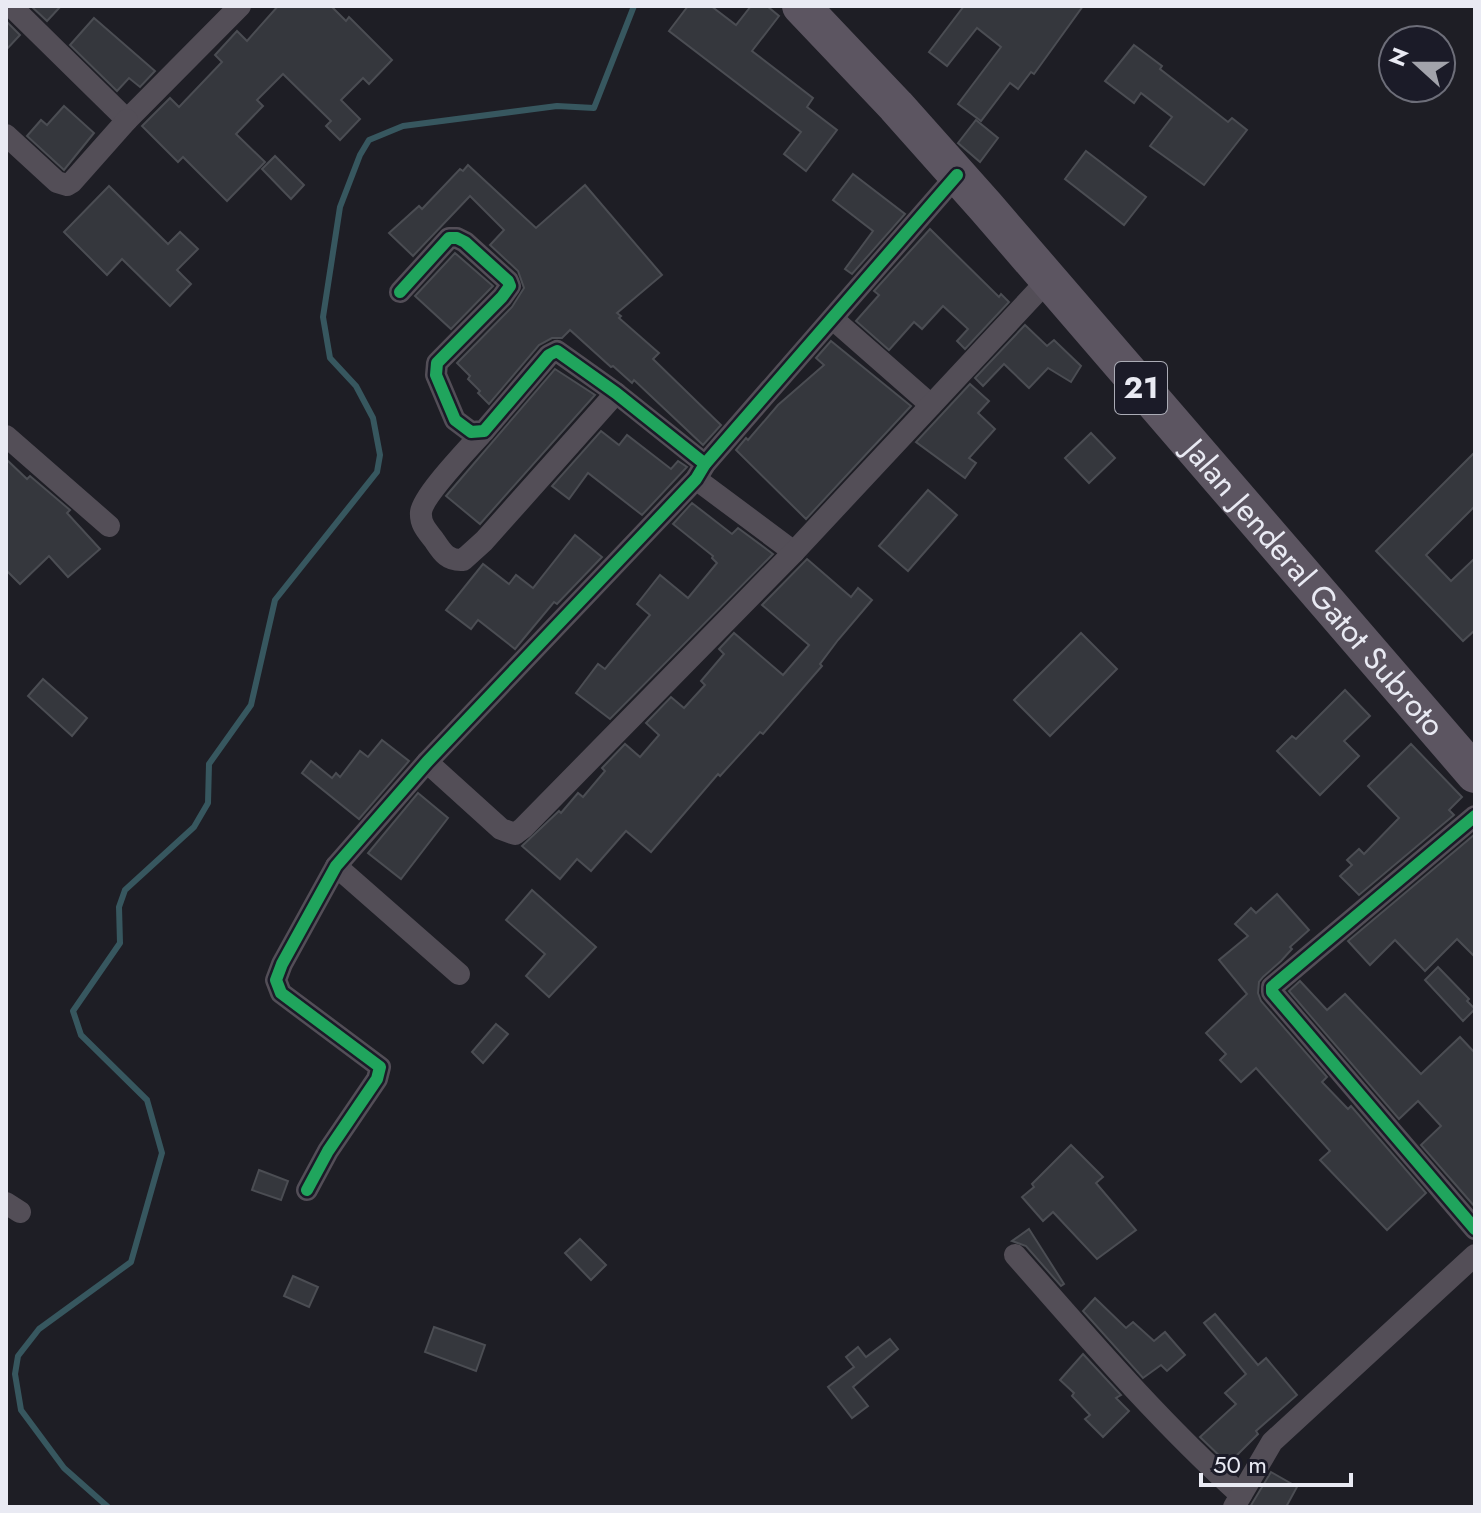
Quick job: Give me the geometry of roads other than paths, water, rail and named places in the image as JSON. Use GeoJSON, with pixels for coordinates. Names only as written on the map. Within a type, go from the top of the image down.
{"type":"FeatureCollection","features":[{"type":"Feature","properties":{"kind":"highway","name":"Jalan Jenderal Gatot Subroto"},"geometry":{"type":"LineString","coordinates":[[801,6],[957,175],[1475,774]]}},
{"type":"Feature","properties":{"kind":"street"},"geometry":{"type":"LineString","coordinates":[[11,6],[127,120]]}},
{"type":"Feature","properties":{"kind":"street"},"geometry":{"type":"LineString","coordinates":[[6,135],[57,182],[67,185],[240,6]]}},
{"type":"Feature","properties":{"kind":"street"},"geometry":{"type":"LineString","coordinates":[[307,1190],[328,1151],[377,1079],[380,1067],[281,993],[276,980],[336,866],[427,762],[701,471],[957,175]]}},
{"type":"Feature","properties":{"kind":"street"},"geometry":{"type":"LineString","coordinates":[[400,292],[449,238],[465,242],[508,281],[510,286],[502,297],[437,363],[436,375],[455,420],[471,432],[484,431]]}},
{"type":"Feature","properties":{"kind":"street"},"geometry":{"type":"LineString","coordinates":[[427,762],[501,829],[515,834],[523,828],[794,552],[1047,281]]}},
{"type":"Feature","properties":{"kind":"street"},"geometry":{"type":"LineString","coordinates":[[833,319],[931,405]]}},
{"type":"Feature","properties":{"kind":"street"},"geometry":{"type":"LineString","coordinates":[[616,393],[484,541],[463,560],[445,556],[422,524],[421,509],[428,496],[549,355],[557,351],[616,393],[794,552]]}},
{"type":"Feature","properties":{"kind":"street"},"geometry":{"type":"LineString","coordinates":[[6,436],[109,526]]}},
{"type":"Feature","properties":{"kind":"street"},"geometry":{"type":"LineString","coordinates":[[1475,816],[1272,987],[1272,992],[1475,1229]]}},
{"type":"Feature","properties":{"kind":"street"},"geometry":{"type":"LineString","coordinates":[[336,866],[459,974]]}},
{"type":"Feature","properties":{"kind":"street"},"geometry":{"type":"LineString","coordinates":[[1015,1255],[1128,1384],[1237,1501],[1272,1442],[1475,1255]]}},
{"type":"Feature","properties":{"kind":"waterway"},"geometry":{"type":"LineString","coordinates":[[108,1507],[64,1468],[21,1410],[15,1374],[18,1356],[39,1329],[131,1262],[162,1153],[147,1100],[81,1035],[73,1011],[120,943],[119,907],[125,890],[194,827],[208,803],[209,764],[251,705],[275,600],[377,472],[380,455],[373,418],[356,386],[330,358],[323,317],[340,207],[369,140],[403,126],[557,106],[594,108],[634,6]]}}]}
